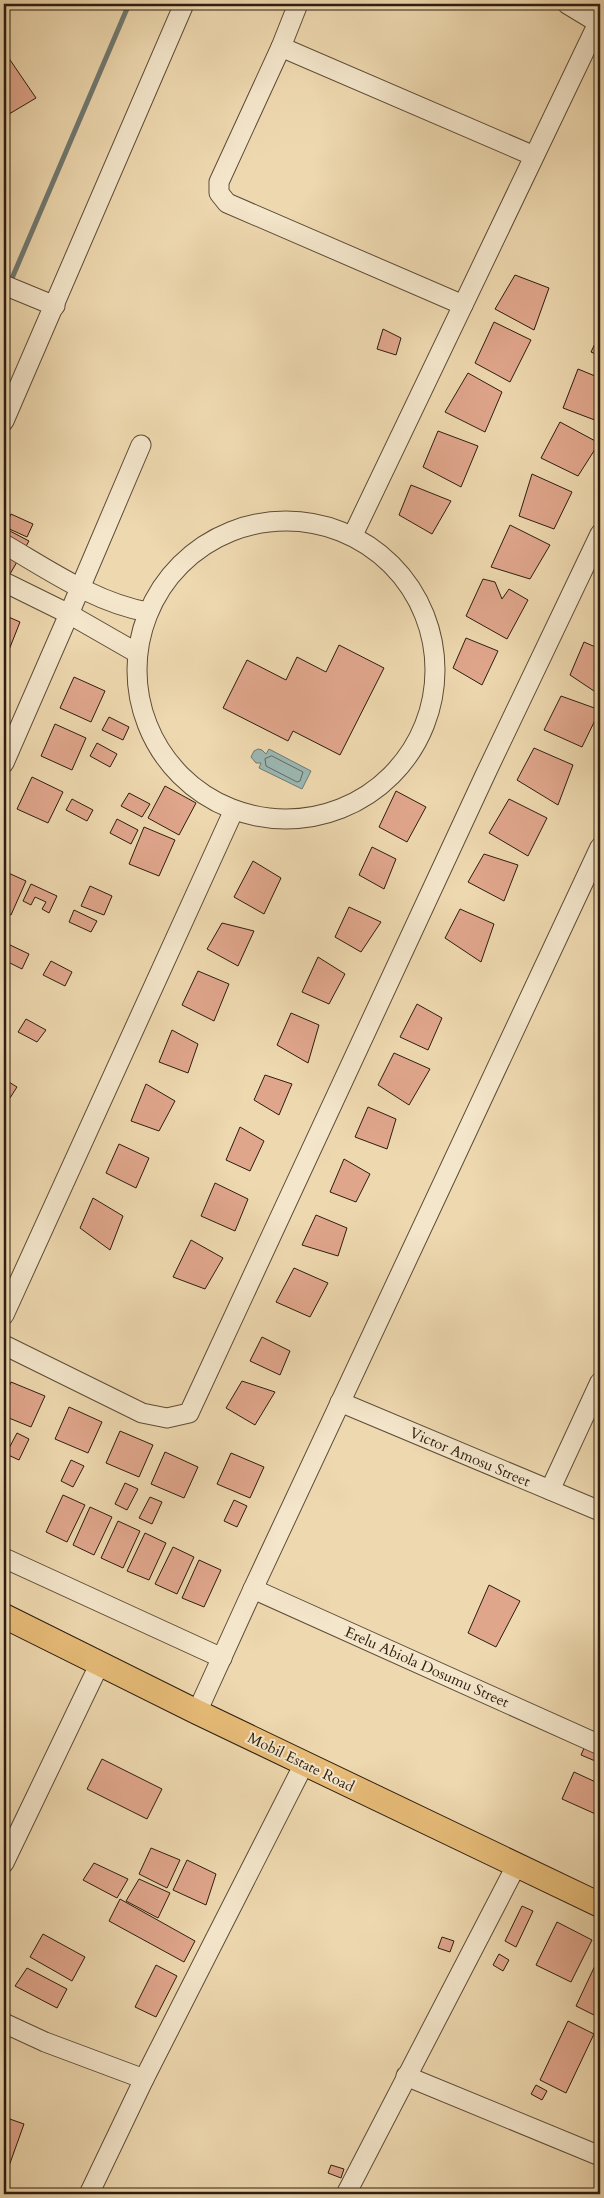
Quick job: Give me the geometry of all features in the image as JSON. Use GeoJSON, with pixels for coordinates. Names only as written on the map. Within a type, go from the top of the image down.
{"type":"FeatureCollection","features":[{"type":"Feature","properties":{"kind":"main road","name":"Mobil Estate Road"},"geometry":{"type":"LineString","coordinates":[[4,1616],[304,1764],[600,1905]]}},
{"type":"Feature","properties":{"kind":"street"},"geometry":{"type":"LineString","coordinates":[[4,421],[184,4]]}},
{"type":"Feature","properties":{"kind":"street"},"geometry":{"type":"LineString","coordinates":[[298,4],[282,46],[219,182],[219,193],[227,203],[463,305]]}},
{"type":"Feature","properties":{"kind":"street"},"geometry":{"type":"LineString","coordinates":[[353,535],[599,24],[567,4]]}},
{"type":"Feature","properties":{"kind":"street"},"geometry":{"type":"LineString","coordinates":[[282,46],[534,156]]}},
{"type":"Feature","properties":{"kind":"street"},"geometry":{"type":"LineString","coordinates":[[9,287],[55,306]]}},
{"type":"Feature","properties":{"kind":"street"},"geometry":{"type":"LineString","coordinates":[[4,762],[81,588],[141,445]]}},
{"type":"Feature","properties":{"kind":"street"},"geometry":{"type":"LineString","coordinates":[[264,521],[309,521],[353,535],[393,564],[421,605],[435,652],[432,702],[425,726],[413,749],[379,788],[334,813],[284,821],[233,812],[193,790],[162,756],[142,715],[137,653],[140,632],[148,612],[182,561],[220,535],[264,521]]}},
{"type":"Feature","properties":{"kind":"street"},"geometry":{"type":"LineString","coordinates":[[4,1345],[142,1413],[167,1418],[189,1413],[490,765],[600,534]]}},
{"type":"Feature","properties":{"kind":"street"},"geometry":{"type":"LineString","coordinates":[[4,544],[81,588],[127,608],[148,612]]}},
{"type":"Feature","properties":{"kind":"street"},"geometry":{"type":"LineString","coordinates":[[4,582],[69,614],[137,653]]}},
{"type":"Feature","properties":{"kind":"street"},"geometry":{"type":"LineString","coordinates":[[4,1315],[233,812]]}},
{"type":"Feature","properties":{"kind":"street"},"geometry":{"type":"LineString","coordinates":[[197,1712],[253,1588],[600,848]]}},
{"type":"Feature","properties":{"kind":"street"},"geometry":{"type":"LineString","coordinates":[[550,1490],[600,1382]]}},
{"type":"Feature","properties":{"kind":"street","name":"Victor Amosu Street"},"geometry":{"type":"LineString","coordinates":[[340,1402],[600,1511]]}},
{"type":"Feature","properties":{"kind":"street"},"geometry":{"type":"LineString","coordinates":[[4,1558],[222,1658]]}},
{"type":"Feature","properties":{"kind":"street","name":"Erelu Abiola Dosumu Street"},"geometry":{"type":"LineString","coordinates":[[253,1588],[600,1745]]}},
{"type":"Feature","properties":{"kind":"street"},"geometry":{"type":"LineString","coordinates":[[4,1863],[100,1663]]}},
{"type":"Feature","properties":{"kind":"street"},"geometry":{"type":"LineString","coordinates":[[89,2194],[144,2078],[304,1764]]}},
{"type":"Feature","properties":{"kind":"street"},"geometry":{"type":"LineString","coordinates":[[346,2194],[516,1866]]}},
{"type":"Feature","properties":{"kind":"street"},"geometry":{"type":"LineString","coordinates":[[4,2023],[45,2042],[144,2078]]}},
{"type":"Feature","properties":{"kind":"street"},"geometry":{"type":"LineString","coordinates":[[406,2076],[600,2156]]}},
{"type":"Feature","properties":{"kind":"water"},"geometry":{"type":"Polygon","coordinates":[[[258,749],[266,754],[269,749],[311,771],[302,789],[259,768],[261,763],[256,763],[251,757],[254,751],[258,749]]]}},
{"type":"Feature","properties":{"kind":"building"},"geometry":{"type":"Polygon","coordinates":[[[4,51],[36,98],[4,117],[4,51]]]}},
{"type":"Feature","properties":{"kind":"building"},"geometry":{"type":"Polygon","coordinates":[[[515,275],[549,288],[534,330],[495,309],[515,275]]]}},
{"type":"Feature","properties":{"kind":"building"},"geometry":{"type":"Polygon","coordinates":[[[494,322],[531,340],[510,382],[475,363],[494,322]]]}},
{"type":"Feature","properties":{"kind":"building"},"geometry":{"type":"Polygon","coordinates":[[[383,329],[401,338],[396,355],[377,349],[383,329]]]}},
{"type":"Feature","properties":{"kind":"building"},"geometry":{"type":"Polygon","coordinates":[[[600,333],[600,356],[591,352],[600,333]]]}},
{"type":"Feature","properties":{"kind":"building"},"geometry":{"type":"Polygon","coordinates":[[[578,369],[600,378],[600,422],[563,408],[578,369]]]}},
{"type":"Feature","properties":{"kind":"building"},"geometry":{"type":"Polygon","coordinates":[[[468,373],[502,392],[485,432],[445,412],[468,373]]]}},
{"type":"Feature","properties":{"kind":"building"},"geometry":{"type":"Polygon","coordinates":[[[560,422],[599,443],[578,476],[541,458],[560,422]]]}},
{"type":"Feature","properties":{"kind":"building"},"geometry":{"type":"Polygon","coordinates":[[[438,431],[478,446],[461,487],[423,467],[438,431]]]}},
{"type":"Feature","properties":{"kind":"building"},"geometry":{"type":"Polygon","coordinates":[[[532,474],[572,492],[554,529],[519,516],[532,474]]]}},
{"type":"Feature","properties":{"kind":"building"},"geometry":{"type":"Polygon","coordinates":[[[411,485],[451,501],[432,534],[399,515],[411,485]]]}},
{"type":"Feature","properties":{"kind":"building"},"geometry":{"type":"Polygon","coordinates":[[[11,514],[33,524],[27,537],[5,527],[11,514]]]}},
{"type":"Feature","properties":{"kind":"building"},"geometry":{"type":"Polygon","coordinates":[[[510,525],[550,545],[530,579],[491,567],[510,525]]]}},
{"type":"Feature","properties":{"kind":"building"},"geometry":{"type":"Polygon","coordinates":[[[8,530],[29,541],[10,574],[4,569],[4,537],[8,530]]]}},
{"type":"Feature","properties":{"kind":"building"},"geometry":{"type":"Polygon","coordinates":[[[483,579],[495,582],[502,599],[509,589],[528,600],[507,639],[466,616],[483,579]]]}},
{"type":"Feature","properties":{"kind":"building"},"geometry":{"type":"Polygon","coordinates":[[[600,612],[600,624],[595,622],[600,612]]]}},
{"type":"Feature","properties":{"kind":"building"},"geometry":{"type":"Polygon","coordinates":[[[4,615],[20,622],[7,655],[4,654],[4,615]]]}},
{"type":"Feature","properties":{"kind":"building"},"geometry":{"type":"Polygon","coordinates":[[[466,638],[498,651],[482,685],[453,668],[466,638]]]}},
{"type":"Feature","properties":{"kind":"building"},"geometry":{"type":"Polygon","coordinates":[[[584,642],[600,649],[600,695],[570,675],[584,642]]]}},
{"type":"Feature","properties":{"kind":"building"},"geometry":{"type":"Polygon","coordinates":[[[339,645],[384,668],[340,755],[293,731],[288,741],[223,708],[247,660],[286,680],[297,657],[326,672],[339,645]]]}},
{"type":"Feature","properties":{"kind":"building"},"geometry":{"type":"Polygon","coordinates":[[[74,677],[105,691],[91,722],[60,708],[74,677]]]}},
{"type":"Feature","properties":{"kind":"building"},"geometry":{"type":"Polygon","coordinates":[[[561,696],[600,710],[582,747],[544,730],[561,696]]]}},
{"type":"Feature","properties":{"kind":"building"},"geometry":{"type":"Polygon","coordinates":[[[109,717],[129,727],[123,740],[102,730],[109,717]]]}},
{"type":"Feature","properties":{"kind":"building"},"geometry":{"type":"Polygon","coordinates":[[[55,724],[86,738],[72,770],[41,756],[55,724]]]}},
{"type":"Feature","properties":{"kind":"building"},"geometry":{"type":"Polygon","coordinates":[[[97,743],[117,754],[110,767],[90,756],[97,743]]]}},
{"type":"Feature","properties":{"kind":"building"},"geometry":{"type":"Polygon","coordinates":[[[534,748],[573,765],[558,805],[517,780],[534,748]]]}},
{"type":"Feature","properties":{"kind":"building"},"geometry":{"type":"Polygon","coordinates":[[[32,777],[63,792],[48,823],[17,809],[32,777]]]}},
{"type":"Feature","properties":{"kind":"building"},"geometry":{"type":"Polygon","coordinates":[[[165,786],[196,803],[179,835],[148,818],[165,786]]]}},
{"type":"Feature","properties":{"kind":"building"},"geometry":{"type":"Polygon","coordinates":[[[396,791],[426,807],[407,842],[379,827],[396,791]]]}},
{"type":"Feature","properties":{"kind":"building"},"geometry":{"type":"Polygon","coordinates":[[[129,793],[150,804],[142,817],[121,806],[129,793]]]}},
{"type":"Feature","properties":{"kind":"building"},"geometry":{"type":"Polygon","coordinates":[[[72,799],[93,810],[87,821],[66,810],[72,799]]]}},
{"type":"Feature","properties":{"kind":"building"},"geometry":{"type":"Polygon","coordinates":[[[509,799],[547,818],[528,856],[489,833],[509,799]]]}},
{"type":"Feature","properties":{"kind":"building"},"geometry":{"type":"Polygon","coordinates":[[[117,819],[138,830],[131,844],[110,833],[117,819]]]}},
{"type":"Feature","properties":{"kind":"building"},"geometry":{"type":"Polygon","coordinates":[[[144,827],[175,840],[159,876],[129,864],[144,827]]]}},
{"type":"Feature","properties":{"kind":"building"},"geometry":{"type":"Polygon","coordinates":[[[372,847],[396,859],[384,889],[359,875],[372,847]]]}},
{"type":"Feature","properties":{"kind":"building"},"geometry":{"type":"Polygon","coordinates":[[[484,854],[518,865],[504,901],[468,882],[484,854]]]}},
{"type":"Feature","properties":{"kind":"building"},"geometry":{"type":"Polygon","coordinates":[[[253,861],[281,878],[264,914],[234,897],[253,861]]]}},
{"type":"Feature","properties":{"kind":"building"},"geometry":{"type":"Polygon","coordinates":[[[4,871],[26,881],[11,915],[4,912],[4,871]]]}},
{"type":"Feature","properties":{"kind":"building"},"geometry":{"type":"Polygon","coordinates":[[[31,884],[57,896],[49,913],[42,909],[46,902],[35,897],[31,905],[23,901],[31,884]]]}},
{"type":"Feature","properties":{"kind":"building"},"geometry":{"type":"Polygon","coordinates":[[[90,886],[112,896],[104,915],[81,906],[90,886]]]}},
{"type":"Feature","properties":{"kind":"building"},"geometry":{"type":"Polygon","coordinates":[[[349,907],[381,922],[361,952],[335,937],[349,907]]]}},
{"type":"Feature","properties":{"kind":"building"},"geometry":{"type":"Polygon","coordinates":[[[460,909],[494,924],[481,962],[445,938],[460,909]]]}},
{"type":"Feature","properties":{"kind":"building"},"geometry":{"type":"Polygon","coordinates":[[[74,910],[97,921],[91,932],[69,922],[74,910]]]}},
{"type":"Feature","properties":{"kind":"building"},"geometry":{"type":"Polygon","coordinates":[[[222,923],[254,931],[238,966],[207,949],[222,923]]]}},
{"type":"Feature","properties":{"kind":"building"},"geometry":{"type":"Polygon","coordinates":[[[8,944],[29,954],[22,969],[4,960],[8,944]]]}},
{"type":"Feature","properties":{"kind":"building"},"geometry":{"type":"Polygon","coordinates":[[[318,957],[345,974],[329,1004],[302,992],[318,957]]]}},
{"type":"Feature","properties":{"kind":"building"},"geometry":{"type":"Polygon","coordinates":[[[51,961],[72,972],[65,986],[43,975],[51,961]]]}},
{"type":"Feature","properties":{"kind":"building"},"geometry":{"type":"Polygon","coordinates":[[[198,971],[229,984],[214,1021],[182,1005],[198,971]]]}},
{"type":"Feature","properties":{"kind":"building"},"geometry":{"type":"Polygon","coordinates":[[[417,1004],[442,1018],[428,1050],[400,1037],[417,1004]]]}},
{"type":"Feature","properties":{"kind":"building"},"geometry":{"type":"Polygon","coordinates":[[[291,1013],[319,1025],[308,1063],[277,1045],[291,1013]]]}},
{"type":"Feature","properties":{"kind":"building"},"geometry":{"type":"Polygon","coordinates":[[[26,1019],[46,1030],[37,1042],[18,1032],[26,1019]]]}},
{"type":"Feature","properties":{"kind":"building"},"geometry":{"type":"Polygon","coordinates":[[[172,1030],[198,1044],[188,1073],[159,1062],[172,1030]]]}},
{"type":"Feature","properties":{"kind":"building"},"geometry":{"type":"Polygon","coordinates":[[[394,1053],[430,1069],[409,1105],[378,1085],[394,1053]]]}},
{"type":"Feature","properties":{"kind":"building"},"geometry":{"type":"Polygon","coordinates":[[[265,1075],[292,1084],[279,1115],[254,1100],[265,1075]]]}},
{"type":"Feature","properties":{"kind":"building"},"geometry":{"type":"Polygon","coordinates":[[[4,1079],[17,1087],[10,1098],[4,1095],[4,1079]]]}},
{"type":"Feature","properties":{"kind":"building"},"geometry":{"type":"Polygon","coordinates":[[[146,1084],[175,1101],[159,1131],[131,1121],[146,1084]]]}},
{"type":"Feature","properties":{"kind":"building"},"geometry":{"type":"Polygon","coordinates":[[[368,1107],[396,1119],[387,1149],[355,1137],[368,1107]]]}},
{"type":"Feature","properties":{"kind":"building"},"geometry":{"type":"Polygon","coordinates":[[[240,1127],[264,1141],[250,1171],[226,1160],[240,1127]]]}},
{"type":"Feature","properties":{"kind":"building"},"geometry":{"type":"Polygon","coordinates":[[[119,1144],[149,1158],[136,1188],[106,1173],[119,1144]]]}},
{"type":"Feature","properties":{"kind":"building"},"geometry":{"type":"Polygon","coordinates":[[[344,1159],[370,1174],[356,1202],[330,1192],[344,1159]]]}},
{"type":"Feature","properties":{"kind":"building"},"geometry":{"type":"Polygon","coordinates":[[[215,1183],[248,1199],[235,1231],[201,1216],[215,1183]]]}},
{"type":"Feature","properties":{"kind":"building"},"geometry":{"type":"Polygon","coordinates":[[[93,1198],[123,1216],[110,1250],[80,1228],[93,1198]]]}},
{"type":"Feature","properties":{"kind":"building"},"geometry":{"type":"Polygon","coordinates":[[[316,1215],[347,1228],[338,1256],[302,1245],[316,1215]]]}},
{"type":"Feature","properties":{"kind":"building"},"geometry":{"type":"Polygon","coordinates":[[[191,1240],[223,1258],[205,1289],[173,1277],[191,1240]]]}},
{"type":"Feature","properties":{"kind":"building"},"geometry":{"type":"Polygon","coordinates":[[[294,1268],[328,1283],[310,1317],[276,1302],[294,1268]]]}},
{"type":"Feature","properties":{"kind":"building"},"geometry":{"type":"Polygon","coordinates":[[[262,1337],[290,1351],[280,1375],[250,1361],[262,1337]]]}},
{"type":"Feature","properties":{"kind":"building"},"geometry":{"type":"Polygon","coordinates":[[[242,1381],[275,1392],[255,1425],[226,1408],[242,1381]]]}},
{"type":"Feature","properties":{"kind":"building"},"geometry":{"type":"Polygon","coordinates":[[[11,1382],[45,1396],[31,1427],[4,1416],[4,1399],[11,1382]]]}},
{"type":"Feature","properties":{"kind":"building"},"geometry":{"type":"Polygon","coordinates":[[[69,1407],[102,1422],[88,1453],[55,1439],[69,1407]]]}},
{"type":"Feature","properties":{"kind":"building"},"geometry":{"type":"Polygon","coordinates":[[[120,1431],[153,1445],[139,1477],[106,1463],[120,1431]]]}},
{"type":"Feature","properties":{"kind":"building"},"geometry":{"type":"Polygon","coordinates":[[[17,1433],[29,1439],[19,1460],[6,1454],[17,1433]]]}},
{"type":"Feature","properties":{"kind":"building"},"geometry":{"type":"Polygon","coordinates":[[[165,1452],[198,1467],[184,1498],[151,1484],[165,1452]]]}},
{"type":"Feature","properties":{"kind":"building"},"geometry":{"type":"Polygon","coordinates":[[[231,1453],[264,1467],[250,1498],[217,1484],[231,1453]]]}},
{"type":"Feature","properties":{"kind":"building"},"geometry":{"type":"Polygon","coordinates":[[[71,1460],[84,1466],[73,1487],[61,1481],[71,1460]]]}},
{"type":"Feature","properties":{"kind":"building"},"geometry":{"type":"Polygon","coordinates":[[[125,1483],[138,1489],[127,1510],[115,1504],[125,1483]]]}},
{"type":"Feature","properties":{"kind":"building"},"geometry":{"type":"Polygon","coordinates":[[[63,1495],[85,1505],[67,1542],[46,1532],[63,1495]]]}},
{"type":"Feature","properties":{"kind":"building"},"geometry":{"type":"Polygon","coordinates":[[[150,1497],[162,1502],[152,1524],[139,1518],[150,1497]]]}},
{"type":"Feature","properties":{"kind":"building"},"geometry":{"type":"Polygon","coordinates":[[[234,1500],[247,1506],[237,1527],[224,1521],[234,1500]]]}},
{"type":"Feature","properties":{"kind":"building"},"geometry":{"type":"Polygon","coordinates":[[[90,1507],[112,1517],[94,1555],[73,1545],[90,1507]]]}},
{"type":"Feature","properties":{"kind":"building"},"geometry":{"type":"Polygon","coordinates":[[[118,1521],[140,1531],[123,1568],[101,1558],[118,1521]]]}},
{"type":"Feature","properties":{"kind":"building"},"geometry":{"type":"Polygon","coordinates":[[[145,1533],[166,1543],[149,1580],[127,1571],[145,1533]]]}},
{"type":"Feature","properties":{"kind":"building"},"geometry":{"type":"Polygon","coordinates":[[[173,1547],[194,1557],[177,1594],[155,1584],[173,1547]]]}},
{"type":"Feature","properties":{"kind":"building"},"geometry":{"type":"Polygon","coordinates":[[[199,1560],[221,1570],[204,1607],[182,1598],[199,1560]]]}},
{"type":"Feature","properties":{"kind":"building"},"geometry":{"type":"Polygon","coordinates":[[[489,1585],[520,1601],[496,1647],[468,1633],[489,1585]]]}},
{"type":"Feature","properties":{"kind":"building"},"geometry":{"type":"Polygon","coordinates":[[[585,1746],[600,1752],[600,1763],[581,1755],[585,1746]]]}},
{"type":"Feature","properties":{"kind":"building"},"geometry":{"type":"Polygon","coordinates":[[[102,1759],[162,1789],[147,1819],[87,1789],[102,1759]]]}},
{"type":"Feature","properties":{"kind":"building"},"geometry":{"type":"Polygon","coordinates":[[[574,1772],[600,1784],[600,1816],[562,1799],[574,1772]]]}},
{"type":"Feature","properties":{"kind":"building"},"geometry":{"type":"Polygon","coordinates":[[[151,1848],[180,1860],[167,1888],[139,1874],[151,1848]]]}},
{"type":"Feature","properties":{"kind":"building"},"geometry":{"type":"Polygon","coordinates":[[[187,1860],[216,1874],[206,1905],[173,1890],[187,1860]]]}},
{"type":"Feature","properties":{"kind":"building"},"geometry":{"type":"Polygon","coordinates":[[[94,1863],[128,1879],[117,1898],[83,1880],[94,1863]]]}},
{"type":"Feature","properties":{"kind":"building"},"geometry":{"type":"Polygon","coordinates":[[[139,1879],[170,1893],[158,1918],[126,1901],[139,1879]]]}},
{"type":"Feature","properties":{"kind":"building"},"geometry":{"type":"Polygon","coordinates":[[[120,1899],[195,1941],[184,1962],[109,1921],[120,1899]]]}},
{"type":"Feature","properties":{"kind":"building"},"geometry":{"type":"Polygon","coordinates":[[[522,1906],[533,1911],[516,1947],[505,1941],[522,1906]]]}},
{"type":"Feature","properties":{"kind":"building"},"geometry":{"type":"Polygon","coordinates":[[[557,1922],[592,1940],[571,1982],[536,1965],[557,1922]]]}},
{"type":"Feature","properties":{"kind":"building"},"geometry":{"type":"Polygon","coordinates":[[[43,1934],[85,1957],[72,1981],[30,1957],[43,1934]]]}},
{"type":"Feature","properties":{"kind":"building"},"geometry":{"type":"Polygon","coordinates":[[[442,1937],[454,1941],[450,1952],[438,1948],[442,1937]]]}},
{"type":"Feature","properties":{"kind":"building"},"geometry":{"type":"Polygon","coordinates":[[[499,1954],[509,1960],[503,1971],[493,1965],[499,1954]]]}},
{"type":"Feature","properties":{"kind":"building"},"geometry":{"type":"Polygon","coordinates":[[[600,1955],[600,2018],[576,2006],[600,1955]]]}},
{"type":"Feature","properties":{"kind":"building"},"geometry":{"type":"Polygon","coordinates":[[[156,1965],[177,1976],[156,2017],[135,2007],[156,1965]]]}},
{"type":"Feature","properties":{"kind":"building"},"geometry":{"type":"Polygon","coordinates":[[[27,1968],[67,1989],[57,2008],[15,1986],[27,1968]]]}},
{"type":"Feature","properties":{"kind":"building"},"geometry":{"type":"Polygon","coordinates":[[[568,2021],[594,2034],[566,2093],[540,2080],[568,2021]]]}},
{"type":"Feature","properties":{"kind":"building"},"geometry":{"type":"Polygon","coordinates":[[[536,2085],[547,2091],[542,2100],[531,2094],[536,2085]]]}},
{"type":"Feature","properties":{"kind":"building"},"geometry":{"type":"Polygon","coordinates":[[[4,2117],[24,2124],[4,2180],[4,2117]]]}},
{"type":"Feature","properties":{"kind":"building"},"geometry":{"type":"Polygon","coordinates":[[[331,2165],[344,2169],[341,2178],[328,2173],[331,2165]]]}},
{"type":"Feature","properties":{"kind":"waterway"},"geometry":{"type":"LineString","coordinates":[[4,297],[129,4]]}}]}
